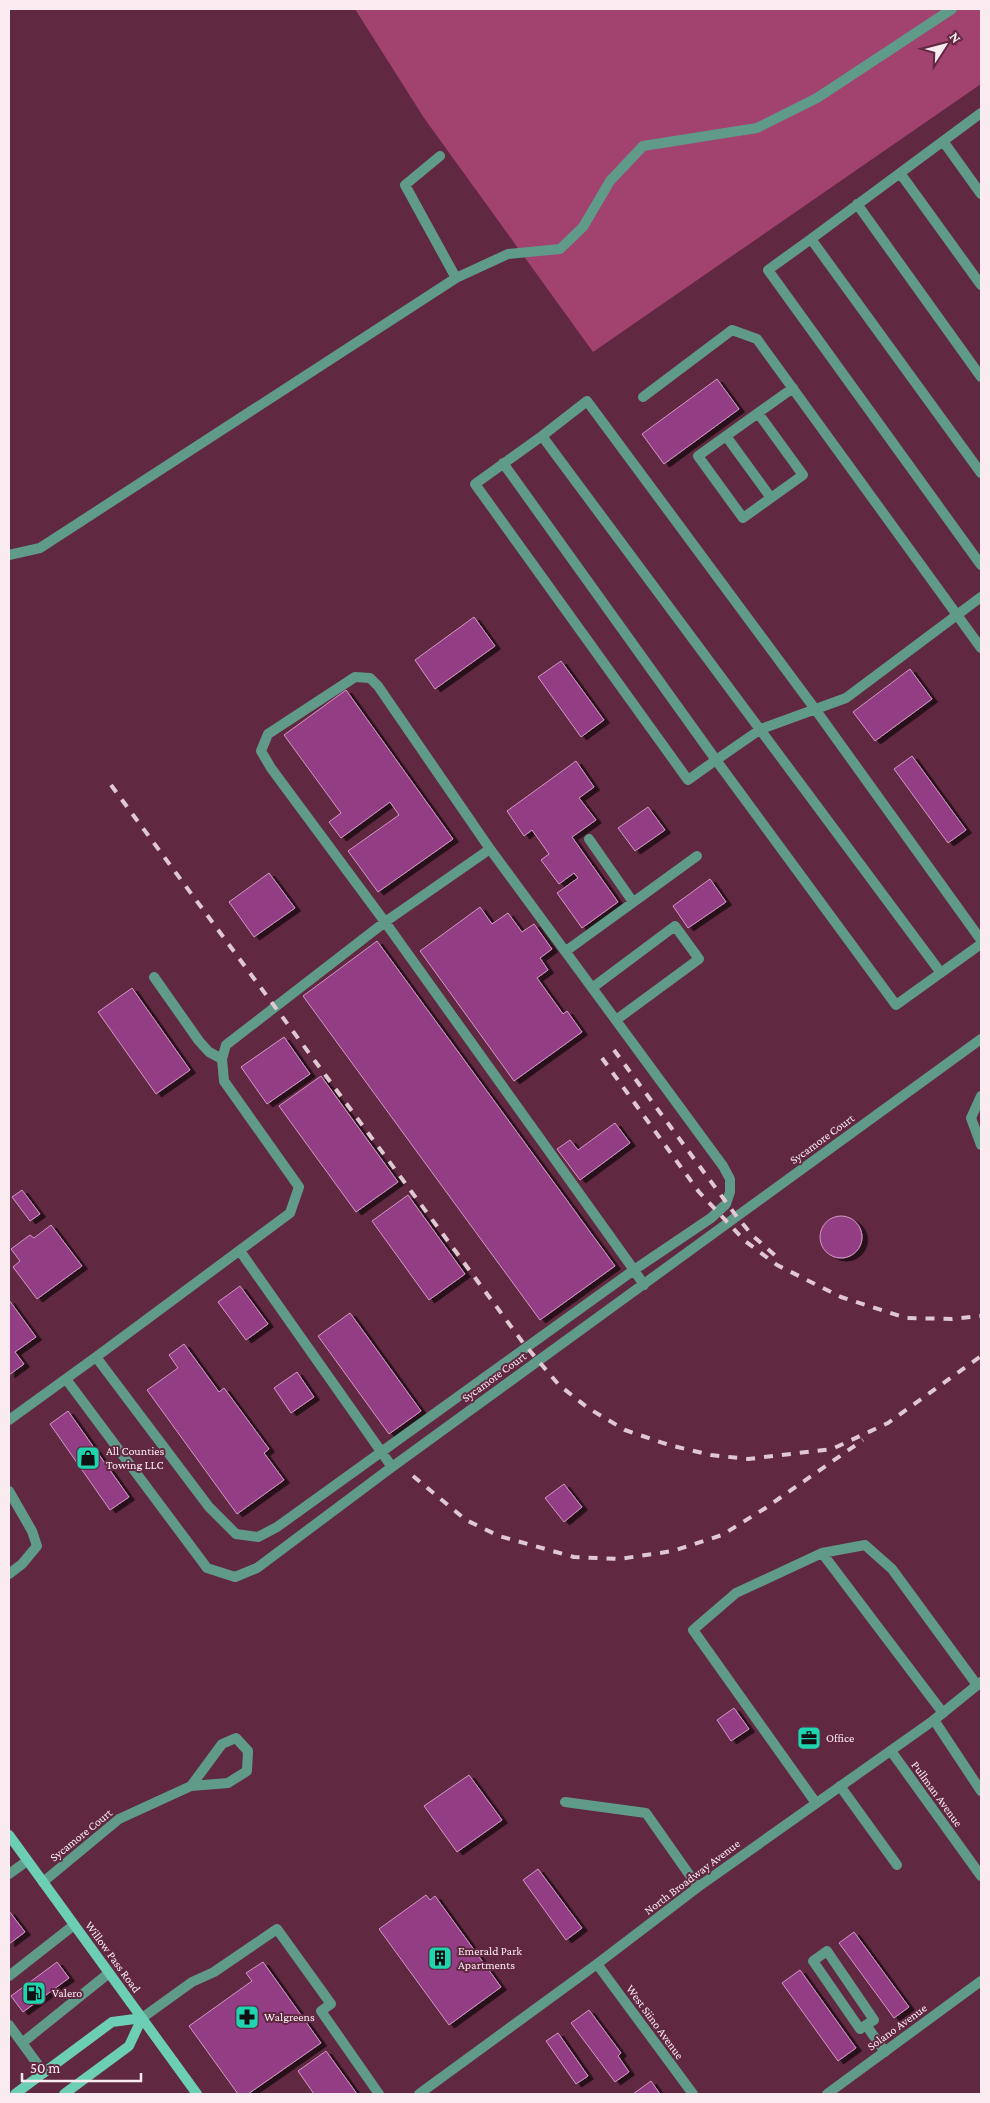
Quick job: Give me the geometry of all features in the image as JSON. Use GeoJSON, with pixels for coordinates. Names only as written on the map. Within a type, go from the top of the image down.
{"type":"FeatureCollection","features":[{"type":"Feature","properties":{"kind":"main road","name":"Willow Pass Road"},"geometry":{"type":"LineString","coordinates":[[9,1835],[197,2094]]}},
{"type":"Feature","properties":{"kind":"main road"},"geometry":{"type":"LineString","coordinates":[[15,2094],[112,2022],[142,2018]]}},
{"type":"Feature","properties":{"kind":"main road"},"geometry":{"type":"LineString","coordinates":[[64,2094],[129,2046],[142,2018]]}},
{"type":"Feature","properties":{"kind":"street"},"geometry":{"type":"LineString","coordinates":[[9,556],[40,548],[456,278],[508,254],[560,249],[583,227],[610,181],[644,146],[757,128],[817,98],[952,9]]}},
{"type":"Feature","properties":{"kind":"street"},"geometry":{"type":"LineString","coordinates":[[981,113],[768,270],[981,565]]}},
{"type":"Feature","properties":{"kind":"street"},"geometry":{"type":"LineString","coordinates":[[943,141],[981,194]]}},
{"type":"Feature","properties":{"kind":"street"},"geometry":{"type":"LineString","coordinates":[[440,156],[405,186],[456,278]]}},
{"type":"Feature","properties":{"kind":"street"},"geometry":{"type":"LineString","coordinates":[[900,173],[981,285]]}},
{"type":"Feature","properties":{"kind":"street"},"geometry":{"type":"LineString","coordinates":[[858,204],[981,377]]}},
{"type":"Feature","properties":{"kind":"street"},"geometry":{"type":"LineString","coordinates":[[811,239],[981,473]]}},
{"type":"Feature","properties":{"kind":"street"},"geometry":{"type":"LineString","coordinates":[[643,397],[732,330],[757,339],[981,648]]}},
{"type":"Feature","properties":{"kind":"street"},"geometry":{"type":"LineString","coordinates":[[758,413],[803,475],[743,518],[698,456],[758,413],[793,388]]}},
{"type":"Feature","properties":{"kind":"street"},"geometry":{"type":"LineString","coordinates":[[981,597],[846,698],[815,710],[761,729],[688,780],[475,484],[587,401],[815,710],[981,940]]}},
{"type":"Feature","properties":{"kind":"street"},"geometry":{"type":"LineString","coordinates":[[542,436],[941,973]]}},
{"type":"Feature","properties":{"kind":"street"},"geometry":{"type":"LineString","coordinates":[[726,436],[771,498]]}},
{"type":"Feature","properties":{"kind":"street"},"geometry":{"type":"LineString","coordinates":[[503,464],[716,760],[896,1005],[981,944]]}},
{"type":"Feature","properties":{"kind":"street"},"geometry":{"type":"LineString","coordinates":[[96,1357],[209,1507],[236,1534],[258,1537],[277,1527],[634,1270],[717,1213],[726,1204],[730,1179],[723,1166],[490,849],[378,686],[370,678],[355,677],[268,734],[261,751],[271,768],[385,922],[634,1270],[644,1285]]}},
{"type":"Feature","properties":{"kind":"street"},"geometry":{"type":"LineString","coordinates":[[589,839],[633,902]]}},
{"type":"Feature","properties":{"kind":"street"},"geometry":{"type":"LineString","coordinates":[[9,1420],[240,1252],[290,1212],[299,1187],[224,1081],[222,1059],[226,1046],[385,922],[490,849]]}},
{"type":"Feature","properties":{"kind":"street"},"geometry":{"type":"LineString","coordinates":[[566,951],[697,856]]}},
{"type":"Feature","properties":{"kind":"street"},"geometry":{"type":"LineString","coordinates":[[592,988],[675,926],[699,959],[616,1020]]}},
{"type":"Feature","properties":{"kind":"street"},"geometry":{"type":"LineString","coordinates":[[154,977],[199,1041],[209,1052],[222,1059]]}},
{"type":"Feature","properties":{"kind":"street","name":"Sycamore Court"},"geometry":{"type":"LineString","coordinates":[[66,1379],[207,1568],[235,1577],[257,1568],[392,1467],[981,1039]]}},
{"type":"Feature","properties":{"kind":"street"},"geometry":{"type":"LineString","coordinates":[[981,1096],[971,1118],[981,1145]]}},
{"type":"Feature","properties":{"kind":"street"},"geometry":{"type":"LineString","coordinates":[[240,1252],[392,1467]]}},
{"type":"Feature","properties":{"kind":"street"},"geometry":{"type":"LineString","coordinates":[[9,1491],[32,1531],[37,1546],[22,1564],[9,1574]]}},
{"type":"Feature","properties":{"kind":"street"},"geometry":{"type":"LineString","coordinates":[[816,1802],[693,1630],[736,1593],[822,1553],[865,1545],[892,1569],[979,1684]]}},
{"type":"Feature","properties":{"kind":"street"},"geometry":{"type":"LineString","coordinates":[[822,1553],[943,1713]]}},
{"type":"Feature","properties":{"kind":"street","name":"North Broadway Avenue"},"geometry":{"type":"LineString","coordinates":[[419,2094],[597,1964],[698,1887],[934,1720],[979,1684]]}},
{"type":"Feature","properties":{"kind":"street"},"geometry":{"type":"LineString","coordinates":[[934,1720],[981,1791]]}},
{"type":"Feature","properties":{"kind":"street","name":"Sycamore Court"},"geometry":{"type":"LineString","coordinates":[[43,1882],[119,1819],[191,1786],[228,1783],[247,1771],[248,1750],[236,1738],[222,1744],[191,1786]]}},
{"type":"Feature","properties":{"kind":"street","name":"Pullman Avenue"},"geometry":{"type":"LineString","coordinates":[[890,1751],[981,1876]]}},
{"type":"Feature","properties":{"kind":"street"},"geometry":{"type":"LineString","coordinates":[[840,1786],[897,1865]]}},
{"type":"Feature","properties":{"kind":"street"},"geometry":{"type":"LineString","coordinates":[[565,1802],[646,1813],[698,1887]]}},
{"type":"Feature","properties":{"kind":"street"},"geometry":{"type":"LineString","coordinates":[[9,1874],[27,1861]]}},
{"type":"Feature","properties":{"kind":"street"},"geometry":{"type":"LineString","coordinates":[[9,1976],[74,1925]]}},
{"type":"Feature","properties":{"kind":"street"},"geometry":{"type":"LineString","coordinates":[[142,2018],[192,1982],[214,1972],[277,1929],[331,2004],[320,2011],[379,2094]]}},
{"type":"Feature","properties":{"kind":"street"},"geometry":{"type":"LineString","coordinates":[[827,1951],[874,2020],[866,2025],[860,2029],[813,1961],[827,1951]]}},
{"type":"Feature","properties":{"kind":"street","name":"West Siino Avenue"},"geometry":{"type":"LineString","coordinates":[[597,1964],[693,2094]]}},
{"type":"Feature","properties":{"kind":"street"},"geometry":{"type":"LineString","coordinates":[[22,2042],[109,1973]]}},
{"type":"Feature","properties":{"kind":"street","name":"Solano Avenue"},"geometry":{"type":"LineString","coordinates":[[827,2094],[981,1981]]}},
{"type":"Feature","properties":{"kind":"street"},"geometry":{"type":"LineString","coordinates":[[9,2025],[44,2072]]}},
{"type":"Feature","properties":{"kind":"street"},"geometry":{"type":"LineString","coordinates":[[866,2025],[885,2052]]}},
{"type":"Feature","properties":{"kind":"shaded area"},"geometry":{"type":"Polygon","coordinates":[[[355,9],[981,9],[981,84],[593,352],[424,118],[355,9]]]}},
{"type":"Feature","properties":{"kind":"building"},"geometry":{"type":"Polygon","coordinates":[[[717,379],[739,409],[664,464],[642,434],[717,379]]]}},
{"type":"Feature","properties":{"kind":"building"},"geometry":{"type":"Polygon","coordinates":[[[474,617],[495,646],[435,689],[415,660],[474,617]]]}},
{"type":"Feature","properties":{"kind":"building"},"geometry":{"type":"Polygon","coordinates":[[[561,661],[604,720],[581,737],[538,677],[561,661]]]}},
{"type":"Feature","properties":{"kind":"building"},"geometry":{"type":"Polygon","coordinates":[[[910,669],[932,699],[875,741],[853,712],[910,669]]]}},
{"type":"Feature","properties":{"kind":"building"},"geometry":{"type":"Polygon","coordinates":[[[346,690],[453,839],[378,892],[348,851],[399,815],[390,802],[341,838],[329,822],[341,813],[284,735],[346,690]]]}},
{"type":"Feature","properties":{"kind":"building"},"geometry":{"type":"Polygon","coordinates":[[[912,756],[966,830],[948,843],[894,769],[912,756]]]}},
{"type":"Feature","properties":{"kind":"building"},"geometry":{"type":"Polygon","coordinates":[[[576,761],[594,787],[579,798],[596,820],[572,837],[618,902],[582,928],[557,893],[578,878],[574,873],[559,884],[541,860],[549,854],[532,830],[524,836],[507,811],[576,761]]]}},
{"type":"Feature","properties":{"kind":"building"},"geometry":{"type":"Polygon","coordinates":[[[648,807],[665,830],[635,851],[618,828],[648,807]]]}},
{"type":"Feature","properties":{"kind":"building"},"geometry":{"type":"Polygon","coordinates":[[[269,873],[295,908],[254,937],[229,902],[269,873]]]}},
{"type":"Feature","properties":{"kind":"building"},"geometry":{"type":"Polygon","coordinates":[[[710,879],[726,902],[688,928],[673,906],[710,879]]]}},
{"type":"Feature","properties":{"kind":"building"},"geometry":{"type":"Polygon","coordinates":[[[480,907],[492,924],[508,913],[522,932],[534,924],[552,949],[540,958],[548,970],[537,978],[563,1014],[567,1011],[582,1032],[514,1081],[420,951],[480,907]]]}},
{"type":"Feature","properties":{"kind":"building"},"geometry":{"type":"Polygon","coordinates":[[[377,941],[615,1266],[540,1320],[303,996],[377,941]]]}},
{"type":"Feature","properties":{"kind":"building"},"geometry":{"type":"Polygon","coordinates":[[[132,988],[190,1070],[156,1094],[98,1012],[132,988]]]}},
{"type":"Feature","properties":{"kind":"building"},"geometry":{"type":"Polygon","coordinates":[[[284,1037],[310,1074],[267,1104],[241,1067],[284,1037]]]}},
{"type":"Feature","properties":{"kind":"building"},"geometry":{"type":"Polygon","coordinates":[[[321,1076],[398,1182],[356,1212],[279,1106],[321,1076]]]}},
{"type":"Feature","properties":{"kind":"building"},"geometry":{"type":"Polygon","coordinates":[[[615,1123],[630,1143],[580,1180],[557,1149],[570,1140],[578,1150],[615,1123]]]}},
{"type":"Feature","properties":{"kind":"building"},"geometry":{"type":"Polygon","coordinates":[[[22,1190],[40,1214],[30,1221],[12,1197],[22,1190]]]}},
{"type":"Feature","properties":{"kind":"building"},"geometry":{"type":"Polygon","coordinates":[[[408,1195],[465,1274],[429,1300],[372,1221],[408,1195]]]}},
{"type":"Feature","properties":{"kind":"building"},"geometry":{"type":"Polygon","coordinates":[[[841,1216],[856,1222],[862,1237],[856,1252],[841,1258],[826,1252],[820,1237],[826,1222],[841,1216]]]}},
{"type":"Feature","properties":{"kind":"building"},"geometry":{"type":"Polygon","coordinates":[[[51,1225],[82,1266],[37,1299],[13,1267],[20,1261],[11,1249],[30,1235],[34,1238],[51,1225]]]}},
{"type":"Feature","properties":{"kind":"building"},"geometry":{"type":"Polygon","coordinates":[[[240,1286],[268,1324],[246,1340],[218,1302],[240,1286]]]}},
{"type":"Feature","properties":{"kind":"building"},"geometry":{"type":"Polygon","coordinates":[[[9,1300],[36,1337],[15,1352],[24,1364],[9,1375],[9,1300]]]}},
{"type":"Feature","properties":{"kind":"building"},"geometry":{"type":"Polygon","coordinates":[[[350,1313],[421,1411],[389,1434],[318,1336],[350,1313]]]}},
{"type":"Feature","properties":{"kind":"building"},"geometry":{"type":"Polygon","coordinates":[[[184,1344],[219,1392],[224,1388],[269,1449],[264,1453],[284,1480],[237,1514],[147,1390],[178,1368],[169,1355],[184,1344]]]}},
{"type":"Feature","properties":{"kind":"building"},"geometry":{"type":"Polygon","coordinates":[[[297,1372],[314,1397],[291,1413],[274,1388],[297,1372]]]}},
{"type":"Feature","properties":{"kind":"building"},"geometry":{"type":"Polygon","coordinates":[[[68,1411],[129,1497],[110,1510],[50,1424],[68,1411]]]}},
{"type":"Feature","properties":{"kind":"building"},"geometry":{"type":"Polygon","coordinates":[[[564,1484],[582,1507],[564,1522],[545,1498],[564,1484]]]}},
{"type":"Feature","properties":{"kind":"building"},"geometry":{"type":"Polygon","coordinates":[[[734,1708],[749,1729],[731,1741],[717,1720],[734,1708]]]}},
{"type":"Feature","properties":{"kind":"building"},"geometry":{"type":"Polygon","coordinates":[[[469,1775],[502,1820],[457,1852],[424,1806],[469,1775]]]}},
{"type":"Feature","properties":{"kind":"building"},"geometry":{"type":"Polygon","coordinates":[[[538,1869],[582,1928],[566,1940],[523,1880],[538,1869]]]}},
{"type":"Feature","properties":{"kind":"building","name":"Emerald Park Apartments"},"geometry":{"type":"Polygon","coordinates":[[[426,1895],[430,1900],[435,1896],[501,1987],[449,2025],[379,1929],[426,1895]]]}},
{"type":"Feature","properties":{"kind":"building"},"geometry":{"type":"Polygon","coordinates":[[[9,1911],[25,1932],[9,1944],[9,1911]]]}},
{"type":"Feature","properties":{"kind":"building"},"geometry":{"type":"Polygon","coordinates":[[[854,1932],[909,2007],[894,2018],[839,1943],[854,1932]]]}},
{"type":"Feature","properties":{"kind":"building"},"geometry":{"type":"Polygon","coordinates":[[[57,1962],[69,1978],[23,2012],[11,1996],[57,1962]]]}},
{"type":"Feature","properties":{"kind":"building","name":"Walgreens"},"geometry":{"type":"Polygon","coordinates":[[[263,1962],[321,2043],[248,2094],[238,2094],[189,2026],[252,1981],[246,1973],[263,1962]]]}},
{"type":"Feature","properties":{"kind":"building"},"geometry":{"type":"Polygon","coordinates":[[[800,1970],[856,2048],[838,2061],[782,1983],[800,1970]]]}},
{"type":"Feature","properties":{"kind":"building"},"geometry":{"type":"Polygon","coordinates":[[[589,2010],[621,2053],[618,2056],[629,2072],[615,2082],[571,2023],[589,2010]]]}},
{"type":"Feature","properties":{"kind":"building"},"geometry":{"type":"Polygon","coordinates":[[[558,2033],[588,2076],[576,2084],[546,2041],[558,2033]]]}},
{"type":"Feature","properties":{"kind":"building"},"geometry":{"type":"Polygon","coordinates":[[[326,2051],[357,2094],[314,2094],[298,2071],[326,2051]]]}},
{"type":"Feature","properties":{"kind":"building"},"geometry":{"type":"Polygon","coordinates":[[[651,2081],[660,2094],[633,2094],[651,2081]]]}},
{"type":"Feature","properties":{"kind":"railway"},"geometry":{"type":"LineString","coordinates":[[111,785],[524,1344],[559,1385],[588,1408],[625,1430],[669,1445],[711,1455],[748,1459],[832,1449],[888,1423],[981,1356]]}},
{"type":"Feature","properties":{"kind":"railway"},"geometry":{"type":"LineString","coordinates":[[614,1050],[737,1217],[753,1236],[777,1257]]}},
{"type":"Feature","properties":{"kind":"railway"},"geometry":{"type":"LineString","coordinates":[[602,1058],[699,1192],[745,1241],[777,1265],[841,1297],[906,1318],[952,1319],[981,1316]]}},
{"type":"Feature","properties":{"kind":"railway"},"geometry":{"type":"LineString","coordinates":[[413,1476],[466,1520],[499,1536],[574,1557],[619,1559],[673,1551],[722,1535],[764,1509],[863,1440]]}},
{"type":"Feature","properties":{"kind":"place","name":"All Counties Towing LLC"},"geometry":{"type":"Point","coordinates":[88,1458]}},
{"type":"Feature","properties":{"kind":"place","name":"Office"},"geometry":{"type":"Point","coordinates":[809,1738]}},
{"type":"Feature","properties":{"kind":"place","name":"Emerald Park Apartments"},"geometry":{"type":"Point","coordinates":[440,1958]}},
{"type":"Feature","properties":{"kind":"place","name":"Valero"},"geometry":{"type":"Point","coordinates":[34,1993]}},
{"type":"Feature","properties":{"kind":"place","name":"Walgreens"},"geometry":{"type":"Point","coordinates":[247,2017]}}]}
